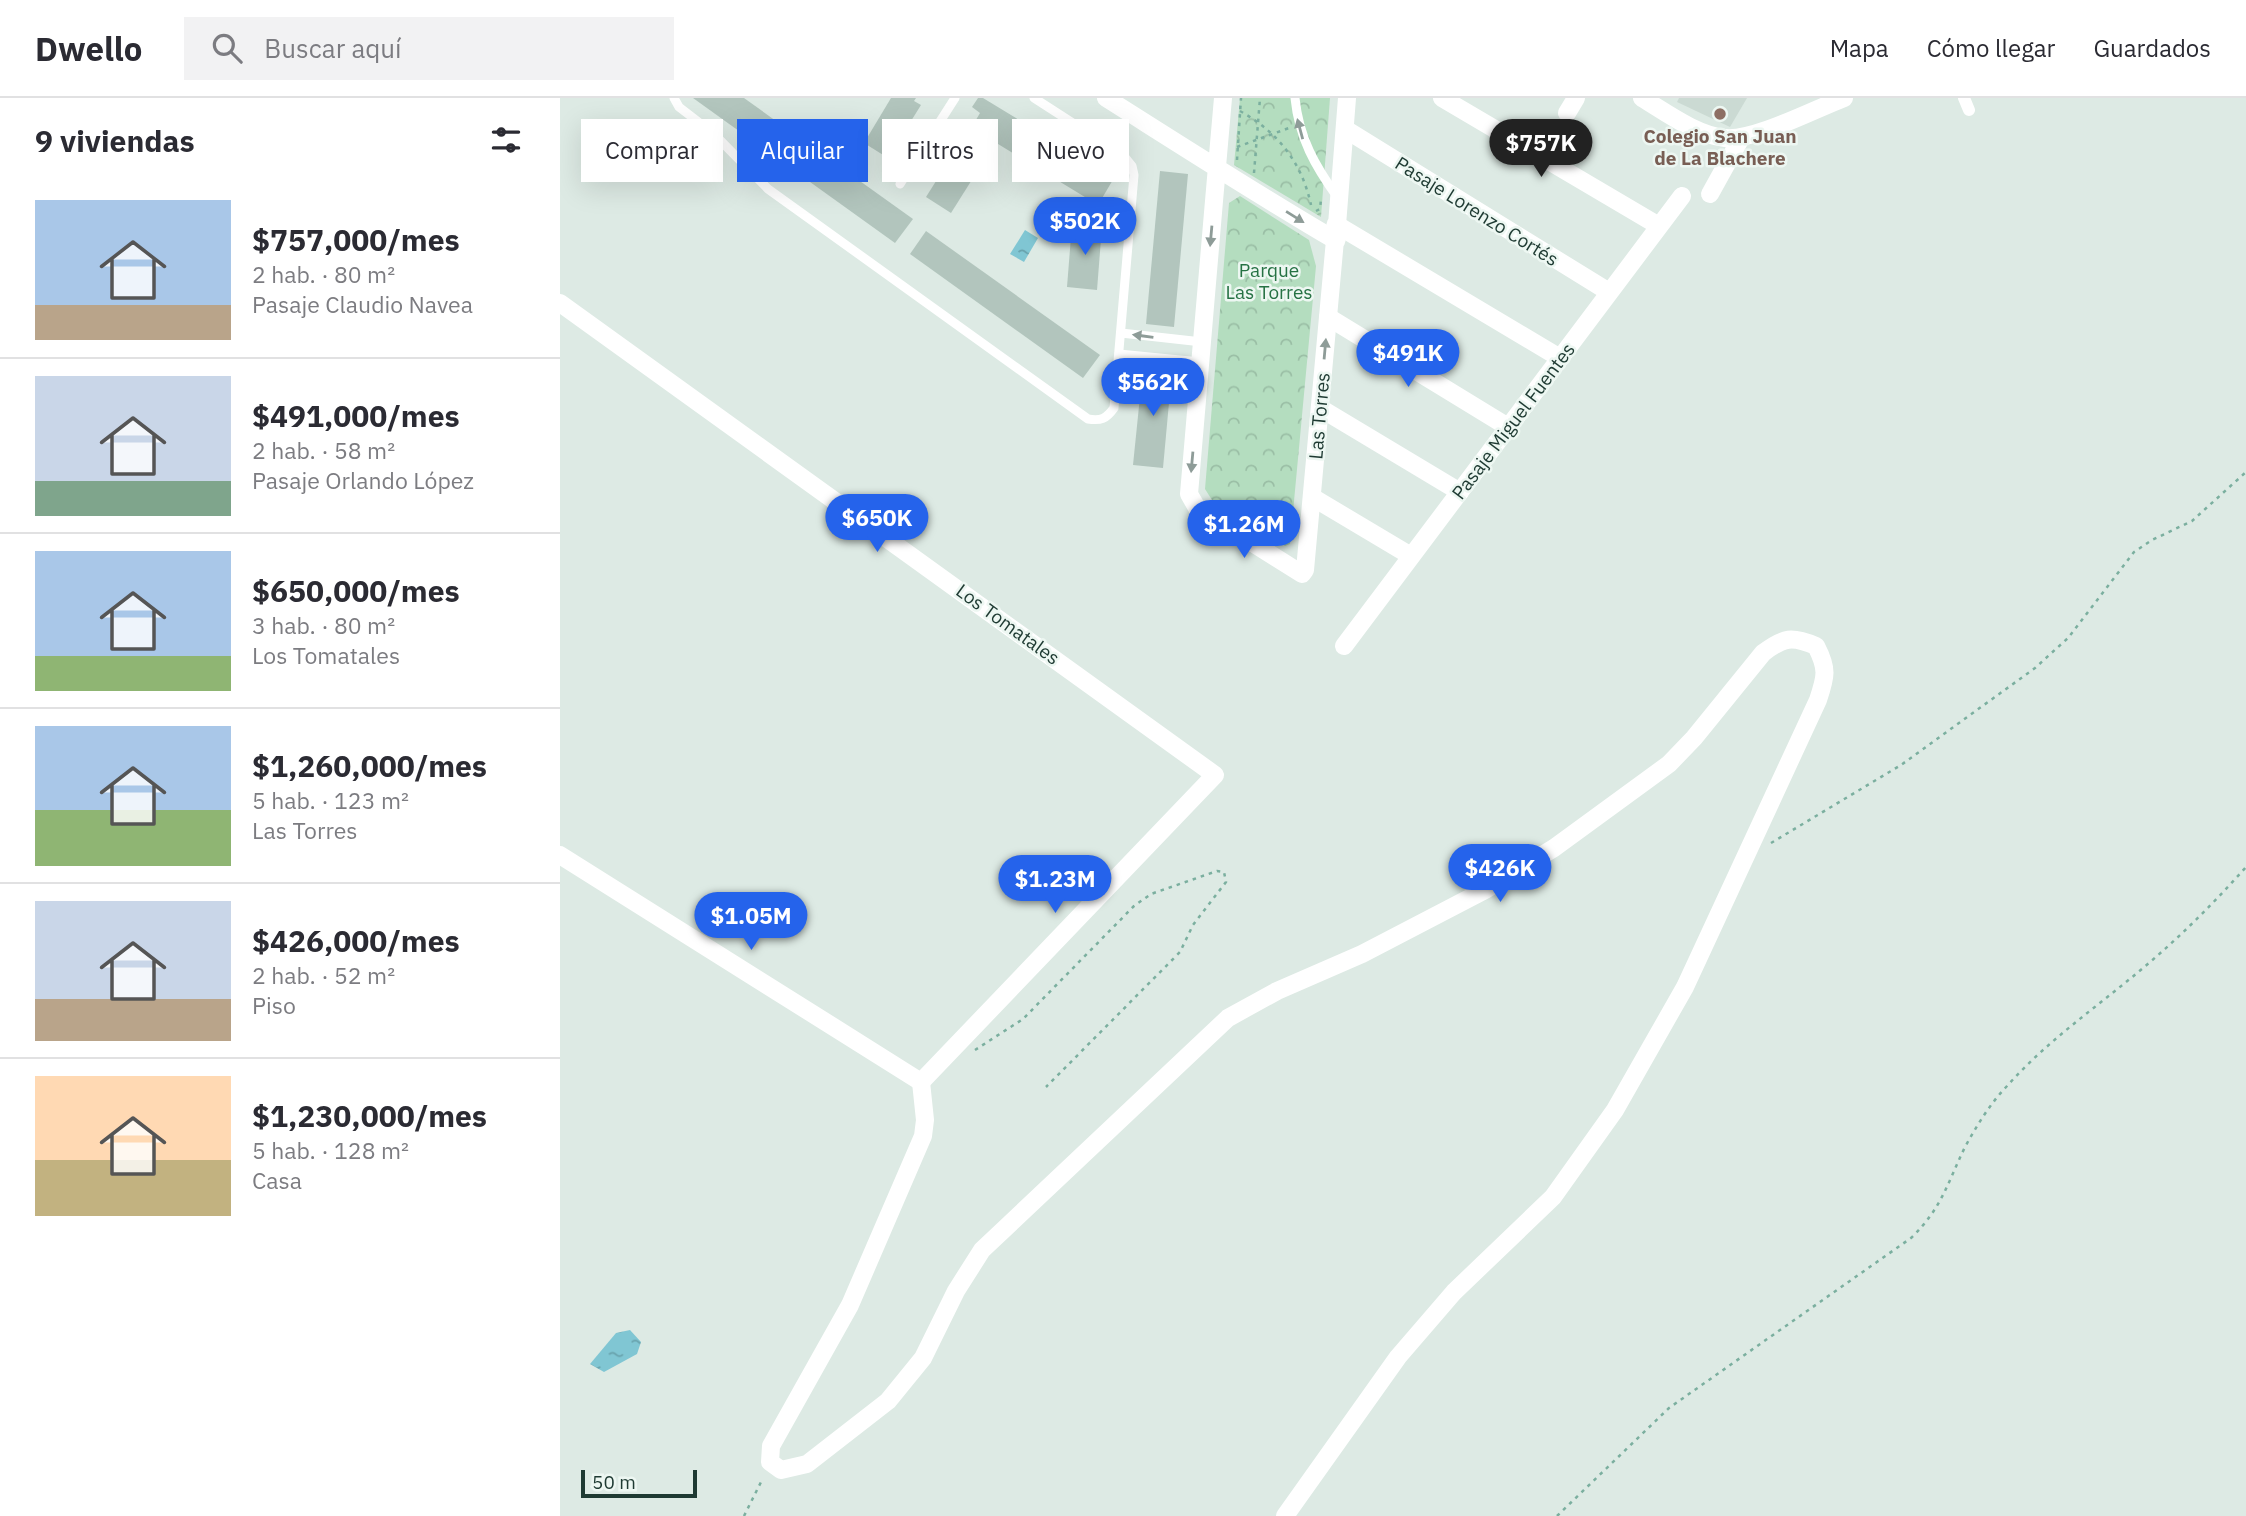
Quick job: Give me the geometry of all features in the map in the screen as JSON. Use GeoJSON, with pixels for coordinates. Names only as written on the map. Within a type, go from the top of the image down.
{"type":"FeatureCollection","features":[{"type":"Feature","properties":{"kind":"street"},"geometry":{"type":"LineString","coordinates":[[1106,98],[1336,233],[1560,358]]}},
{"type":"Feature","properties":{"kind":"street","name":"Las Torres"},"geometry":{"type":"LineString","coordinates":[[1223,98],[1225,166],[1202,342],[1189,494],[1197,508],[1302,574],[1305,570],[1312,497],[1347,98]]}},
{"type":"Feature","properties":{"kind":"street"},"geometry":{"type":"LineString","coordinates":[[1442,98],[1659,226]]}},
{"type":"Feature","properties":{"kind":"street"},"geometry":{"type":"LineString","coordinates":[[1642,98],[1701,131],[1734,138],[1844,98]]}},
{"type":"Feature","properties":{"kind":"street","name":"Pasaje Lorenzo Cortés"},"geometry":{"type":"LineString","coordinates":[[1345,129],[1609,292]]}},
{"type":"Feature","properties":{"kind":"street"},"geometry":{"type":"LineString","coordinates":[[1710,194],[1734,138]]}},
{"type":"Feature","properties":{"kind":"street","name":"Pasaje Miguel Fuentes"},"geometry":{"type":"LineString","coordinates":[[1344,646],[1682,196]]}},
{"type":"Feature","properties":{"kind":"street","name":"Los Tomatales"},"geometry":{"type":"LineString","coordinates":[[560,303],[1215,775],[921,1082]]}},
{"type":"Feature","properties":{"kind":"street"},"geometry":{"type":"LineString","coordinates":[[1328,317],[1508,427]]}},
{"type":"Feature","properties":{"kind":"street"},"geometry":{"type":"LineString","coordinates":[[1320,408],[1460,492]]}},
{"type":"Feature","properties":{"kind":"street"},"geometry":{"type":"LineString","coordinates":[[1312,497],[1411,556]]}},
{"type":"Feature","properties":{"kind":"street"},"geometry":{"type":"LineString","coordinates":[[560,855],[921,1082],[925,1120],[923,1136],[850,1305],[771,1447],[770,1462],[781,1470],[807,1464],[888,1401],[923,1358],[956,1291],[982,1250],[1228,1018],[1277,991],[1362,954],[1485,890],[1554,848],[1669,764],[1694,738],[1763,653],[1777,642],[1796,638],[1816,646],[1825,663],[1824,682],[1685,987],[1615,1110],[1553,1197],[1454,1292],[1398,1357],[1285,1516]]}},
{"type":"Feature","properties":{"kind":"lane"},"geometry":{"type":"LineString","coordinates":[[674,98],[679,107],[714,134],[768,189],[1088,419],[1101,421],[1109,416],[1114,408],[1134,175],[1132,166],[1124,156],[1034,98]]}},
{"type":"Feature","properties":{"kind":"lane"},"geometry":{"type":"LineString","coordinates":[[900,184],[954,98]]}},
{"type":"Feature","properties":{"kind":"lane"},"geometry":{"type":"LineString","coordinates":[[1295,98],[1298,124],[1311,158],[1339,200]]}},
{"type":"Feature","properties":{"kind":"lane"},"geometry":{"type":"LineString","coordinates":[[1121,333],[1202,342]]}},
{"type":"Feature","properties":{"kind":"lane"},"geometry":{"type":"LineString","coordinates":[[1119,354],[1200,362]]}},
{"type":"Feature","properties":{"kind":"path"},"geometry":{"type":"LineString","coordinates":[[1225,166],[1240,98]]}},
{"type":"Feature","properties":{"kind":"path"},"geometry":{"type":"LineString","coordinates":[[1240,98],[1237,147],[1240,164]]}},
{"type":"Feature","properties":{"kind":"path"},"geometry":{"type":"LineString","coordinates":[[1256,178],[1246,170],[1254,173],[1260,98]]}},
{"type":"Feature","properties":{"kind":"path"},"geometry":{"type":"LineString","coordinates":[[1240,111],[1273,134],[1297,164],[1311,209]]}},
{"type":"Feature","properties":{"kind":"path"},"geometry":{"type":"LineString","coordinates":[[1237,147],[1298,124]]}},
{"type":"Feature","properties":{"kind":"path"},"geometry":{"type":"LineString","coordinates":[[1311,209],[1317,211],[1320,206],[1325,180]]}},
{"type":"Feature","properties":{"kind":"path"},"geometry":{"type":"LineString","coordinates":[[1300,201],[1321,217],[1326,210],[1325,180]]}},
{"type":"Feature","properties":{"kind":"path"},"geometry":{"type":"LineString","coordinates":[[1744,859],[1900,765],[2035,668],[2068,638],[2134,552],[2192,521],[2246,472]]}},
{"type":"Feature","properties":{"kind":"path"},"geometry":{"type":"LineString","coordinates":[[1557,1516],[1669,1408],[1912,1238],[1941,1203],[1975,1130],[2004,1089],[2064,1029],[2114,992],[2177,938],[2246,867]]}},
{"type":"Feature","properties":{"kind":"path"},"geometry":{"type":"LineString","coordinates":[[965,1056],[1023,1019],[1134,906],[1151,894],[1224,872],[1226,881],[1193,925],[1180,952],[1046,1087]]}},
{"type":"Feature","properties":{"kind":"path"},"geometry":{"type":"LineString","coordinates":[[744,1516],[770,1462]]}},
{"type":"Feature","properties":{"kind":"shaded area","name":"Colegio San Juan de La Blachere"},"geometry":{"type":"Polygon","coordinates":[[[1679,98],[1747,98],[1730,127],[1677,102],[1679,98]]]}},
{"type":"Feature","properties":{"kind":"green space","name":"Parque Las Torres"},"geometry":{"type":"Polygon","coordinates":[[[1240,98],[1330,98],[1321,217],[1234,165],[1240,98]]]}},
{"type":"Feature","properties":{"kind":"green space","name":"Parque Las Torres"},"geometry":{"type":"Polygon","coordinates":[[[1240,196],[1309,240],[1316,266],[1290,544],[1285,546],[1212,500],[1205,489],[1229,203],[1240,196]]]}},
{"type":"Feature","properties":{"kind":"water"},"geometry":{"type":"Polygon","coordinates":[[[1025,230],[1038,238],[1024,262],[1010,254],[1025,230]]]}},
{"type":"Feature","properties":{"kind":"water"},"geometry":{"type":"Polygon","coordinates":[[[630,1330],[641,1342],[637,1354],[604,1372],[590,1364],[616,1333],[630,1330]]]}},
{"type":"Feature","properties":{"kind":"building"},"geometry":{"type":"Polygon","coordinates":[[[693,98],[744,98],[773,119],[737,119],[737,130],[693,98]]]}},
{"type":"Feature","properties":{"kind":"building"},"geometry":{"type":"Polygon","coordinates":[[[891,98],[916,98],[914,101],[921,105],[912,119],[882,119],[882,154],[868,146],[868,136],[891,98]]]}},
{"type":"Feature","properties":{"kind":"building"},"geometry":{"type":"Polygon","coordinates":[[[978,98],[983,98],[1017,119],[1012,119],[1012,152],[998,144],[998,119],[976,119],[980,113],[972,107],[978,98]]]}},
{"type":"Feature","properties":{"kind":"building"},"geometry":{"type":"Polygon","coordinates":[[[1160,171],[1188,174],[1174,327],[1146,324],[1160,171]]]}},
{"type":"Feature","properties":{"kind":"building"},"geometry":{"type":"Polygon","coordinates":[[[810,182],[861,182],[913,219],[895,243],[810,182]]]}},
{"type":"Feature","properties":{"kind":"building"},"geometry":{"type":"Polygon","coordinates":[[[935,182],[971,182],[951,213],[926,197],[935,182]]]}},
{"type":"Feature","properties":{"kind":"building"},"geometry":{"type":"Polygon","coordinates":[[[1060,182],[1112,182],[1098,205],[1060,182]]]}},
{"type":"Feature","properties":{"kind":"building"},"geometry":{"type":"Polygon","coordinates":[[[1072,224],[1102,226],[1097,290],[1067,287],[1072,224]]]}},
{"type":"Feature","properties":{"kind":"building"},"geometry":{"type":"Polygon","coordinates":[[[926,231],[1100,355],[1083,378],[910,254],[926,231]]]}},
{"type":"Feature","properties":{"kind":"building"},"geometry":{"type":"Polygon","coordinates":[[[1143,367],[1172,370],[1163,468],[1133,465],[1143,367]]]}},
{"type":"Feature","properties":{"kind":"place","name":"Colegio San Juan de La Blachere"},"geometry":{"type":"Point","coordinates":[1720,114]}}]}
